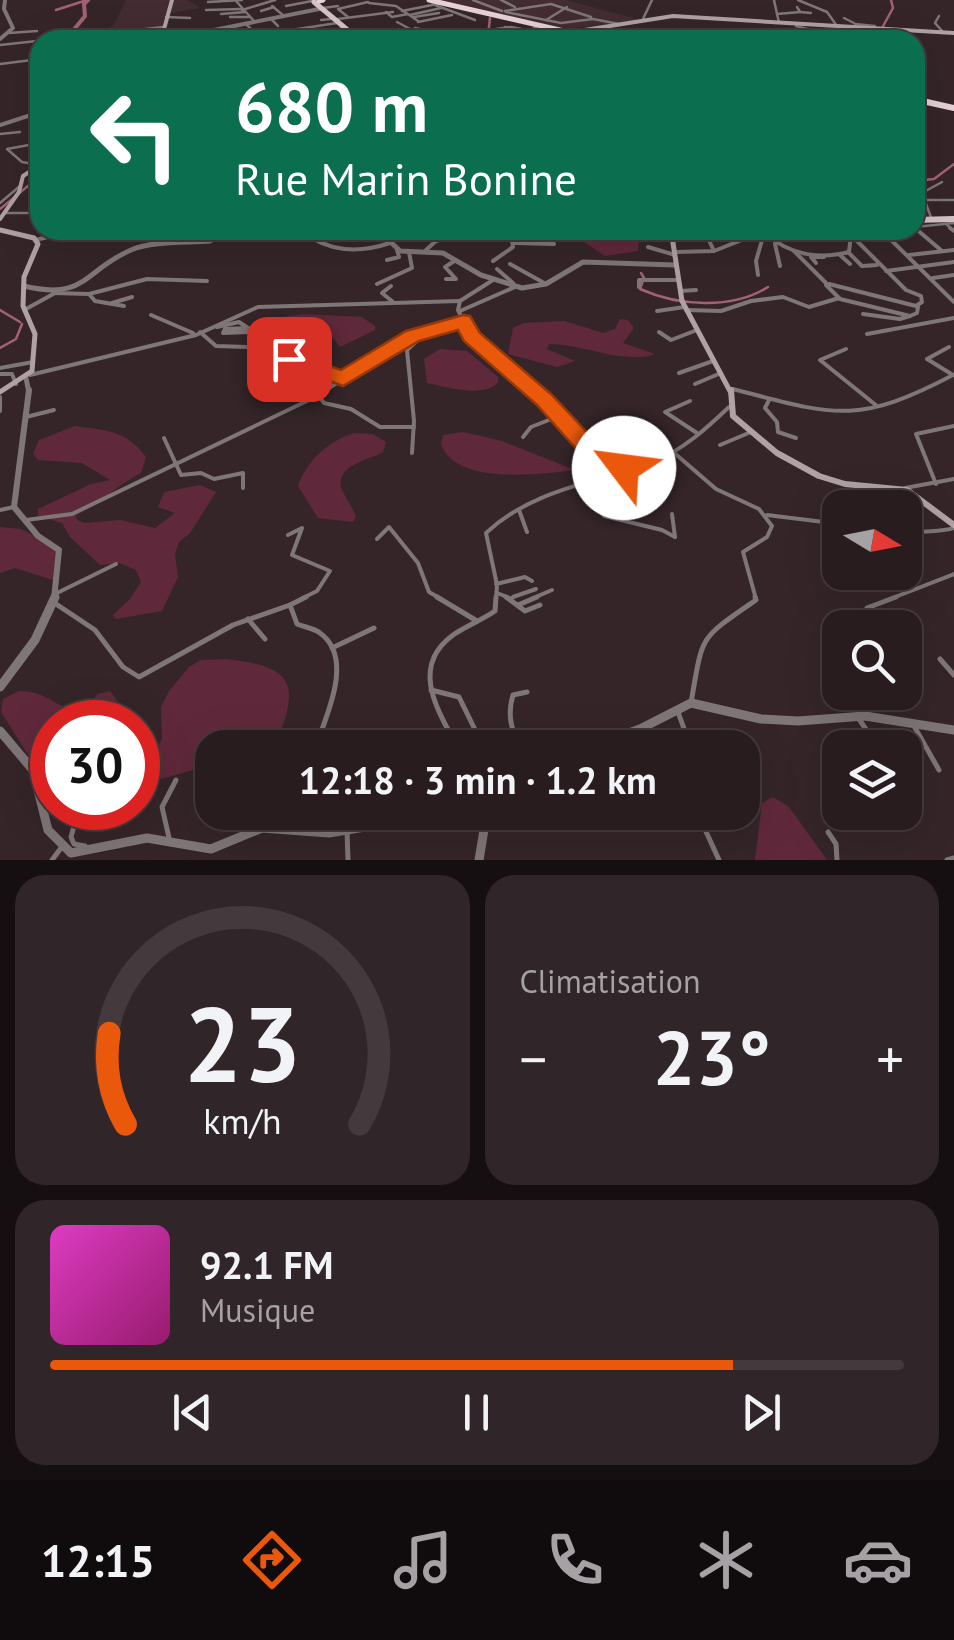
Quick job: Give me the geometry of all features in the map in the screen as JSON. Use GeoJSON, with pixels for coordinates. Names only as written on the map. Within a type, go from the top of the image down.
{"type":"FeatureCollection","features":[{"type":"Feature","properties":{"kind":"highway"},"geometry":{"type":"LineString","coordinates":[[434,6],[522,28]]}},
{"type":"Feature","properties":{"kind":"highway"},"geometry":{"type":"LineString","coordinates":[[434,6],[542,30]]}},
{"type":"Feature","properties":{"kind":"highway"},"geometry":{"type":"LineString","coordinates":[[925,102],[954,109]]}},
{"type":"Feature","properties":{"kind":"main road"},"geometry":{"type":"LineString","coordinates":[[162,27],[172,0]]}},
{"type":"Feature","properties":{"kind":"main road"},"geometry":{"type":"LineString","coordinates":[[314,2],[346,30]]}},
{"type":"Feature","properties":{"kind":"main road"},"geometry":{"type":"LineString","coordinates":[[589,30],[653,15],[779,22],[795,27],[915,30]]}},
{"type":"Feature","properties":{"kind":"main road"},"geometry":{"type":"LineString","coordinates":[[925,31],[954,33]]}},
{"type":"Feature","properties":{"kind":"main road"},"geometry":{"type":"LineString","coordinates":[[2,216],[30,171]]}},
{"type":"Feature","properties":{"kind":"main road"},"geometry":{"type":"LineString","coordinates":[[925,222],[951,222]]}},
{"type":"Feature","properties":{"kind":"main road"},"geometry":{"type":"LineString","coordinates":[[2,233],[30,239]]}},
{"type":"Feature","properties":{"kind":"main road"},"geometry":{"type":"LineString","coordinates":[[0,394],[28,377],[33,362],[35,332],[24,311],[24,286],[36,240]]}},
{"type":"Feature","properties":{"kind":"main road"},"geometry":{"type":"LineString","coordinates":[[673,240],[683,301],[731,389],[732,416],[777,452],[834,482],[902,488],[954,527]]}},
{"type":"Feature","properties":{"kind":"street"},"geometry":{"type":"LineString","coordinates":[[0,42],[14,28],[4,10],[5,0]]}},
{"type":"Feature","properties":{"kind":"street"},"geometry":{"type":"LineString","coordinates":[[208,2],[242,0]]}},
{"type":"Feature","properties":{"kind":"street"},"geometry":{"type":"LineString","coordinates":[[261,10],[276,0]]}},
{"type":"Feature","properties":{"kind":"street"},"geometry":{"type":"LineString","coordinates":[[473,0],[487,7],[546,20],[571,23],[594,19]]}},
{"type":"Feature","properties":{"kind":"street"},"geometry":{"type":"LineString","coordinates":[[501,0],[515,6]]}},
{"type":"Feature","properties":{"kind":"street"},"geometry":{"type":"LineString","coordinates":[[642,20],[653,15],[652,0]]}},
{"type":"Feature","properties":{"kind":"street"},"geometry":{"type":"LineString","coordinates":[[774,0],[779,22]]}},
{"type":"Feature","properties":{"kind":"street"},"geometry":{"type":"LineString","coordinates":[[798,0],[827,12],[836,26]]}},
{"type":"Feature","properties":{"kind":"street"},"geometry":{"type":"LineString","coordinates":[[236,1],[255,30]]}},
{"type":"Feature","properties":{"kind":"street"},"geometry":{"type":"LineString","coordinates":[[258,1],[268,19],[278,26]]}},
{"type":"Feature","properties":{"kind":"street"},"geometry":{"type":"LineString","coordinates":[[303,5],[314,2]]}},
{"type":"Feature","properties":{"kind":"street"},"geometry":{"type":"LineString","coordinates":[[227,30],[253,26],[314,2]]}},
{"type":"Feature","properties":{"kind":"street"},"geometry":{"type":"LineString","coordinates":[[286,6],[314,2],[338,6]]}},
{"type":"Feature","properties":{"kind":"street"},"geometry":{"type":"LineString","coordinates":[[368,2],[392,17],[410,16],[434,6]]}},
{"type":"Feature","properties":{"kind":"street"},"geometry":{"type":"LineString","coordinates":[[348,17],[338,9],[377,2],[397,4],[418,21]]}},
{"type":"Feature","properties":{"kind":"street"},"geometry":{"type":"LineString","coordinates":[[506,11],[515,6],[550,4],[618,25]]}},
{"type":"Feature","properties":{"kind":"street"},"geometry":{"type":"LineString","coordinates":[[354,6],[362,12],[393,12]]}},
{"type":"Feature","properties":{"kind":"street"},"geometry":{"type":"LineString","coordinates":[[402,10],[434,6],[444,16],[454,10],[475,20]]}},
{"type":"Feature","properties":{"kind":"street"},"geometry":{"type":"LineString","coordinates":[[410,16],[434,6]]}},
{"type":"Feature","properties":{"kind":"street"},"geometry":{"type":"LineString","coordinates":[[414,29],[434,6]]}},
{"type":"Feature","properties":{"kind":"street"},"geometry":{"type":"LineString","coordinates":[[206,10],[223,12],[223,16],[273,7],[284,16]]}},
{"type":"Feature","properties":{"kind":"street"},"geometry":{"type":"LineString","coordinates":[[546,20],[566,7]]}},
{"type":"Feature","properties":{"kind":"street"},"geometry":{"type":"LineString","coordinates":[[797,7],[800,12]]}},
{"type":"Feature","properties":{"kind":"street"},"geometry":{"type":"LineString","coordinates":[[291,30],[378,9]]}},
{"type":"Feature","properties":{"kind":"street"},"geometry":{"type":"LineString","coordinates":[[777,14],[811,14]]}},
{"type":"Feature","properties":{"kind":"street"},"geometry":{"type":"LineString","coordinates":[[940,16],[935,23],[944,32]]}},
{"type":"Feature","properties":{"kind":"street"},"geometry":{"type":"LineString","coordinates":[[166,17],[190,18]]}},
{"type":"Feature","properties":{"kind":"street"},"geometry":{"type":"LineString","coordinates":[[227,17],[259,30]]}},
{"type":"Feature","properties":{"kind":"street"},"geometry":{"type":"LineString","coordinates":[[820,18],[828,26]]}},
{"type":"Feature","properties":{"kind":"street"},"geometry":{"type":"LineString","coordinates":[[0,21],[9,19]]}},
{"type":"Feature","properties":{"kind":"street"},"geometry":{"type":"LineString","coordinates":[[320,20],[334,20]]}},
{"type":"Feature","properties":{"kind":"street"},"geometry":{"type":"LineString","coordinates":[[834,20],[878,27]]}},
{"type":"Feature","properties":{"kind":"street"},"geometry":{"type":"LineString","coordinates":[[397,22],[419,30]]}},
{"type":"Feature","properties":{"kind":"street"},"geometry":{"type":"LineString","coordinates":[[249,30],[253,26]]}},
{"type":"Feature","properties":{"kind":"street"},"geometry":{"type":"LineString","coordinates":[[498,30],[504,26],[528,30]]}},
{"type":"Feature","properties":{"kind":"street"},"geometry":{"type":"LineString","coordinates":[[137,30],[162,27]]}},
{"type":"Feature","properties":{"kind":"street"},"geometry":{"type":"LineString","coordinates":[[795,27],[811,30]]}},
{"type":"Feature","properties":{"kind":"street"},"geometry":{"type":"LineString","coordinates":[[518,30],[522,28]]}},
{"type":"Feature","properties":{"kind":"street"},"geometry":{"type":"LineString","coordinates":[[395,30],[414,29]]}},
{"type":"Feature","properties":{"kind":"street"},"geometry":{"type":"LineString","coordinates":[[9,32],[30,30]]}},
{"type":"Feature","properties":{"kind":"street"},"geometry":{"type":"LineString","coordinates":[[17,38],[22,42]]}},
{"type":"Feature","properties":{"kind":"street"},"geometry":{"type":"LineString","coordinates":[[0,42],[30,44]]}},
{"type":"Feature","properties":{"kind":"street"},"geometry":{"type":"LineString","coordinates":[[0,66],[30,61]]}},
{"type":"Feature","properties":{"kind":"street"},"geometry":{"type":"LineString","coordinates":[[0,125],[30,115]]}},
{"type":"Feature","properties":{"kind":"street"},"geometry":{"type":"LineString","coordinates":[[0,134],[20,132]]}},
{"type":"Feature","properties":{"kind":"street"},"geometry":{"type":"LineString","coordinates":[[30,144],[7,149],[22,162],[30,163]]}},
{"type":"Feature","properties":{"kind":"street"},"geometry":{"type":"LineString","coordinates":[[925,190],[942,182]]}},
{"type":"Feature","properties":{"kind":"street"},"geometry":{"type":"LineString","coordinates":[[1,200],[20,189]]}},
{"type":"Feature","properties":{"kind":"street"},"geometry":{"type":"LineString","coordinates":[[925,200],[954,200]]}},
{"type":"Feature","properties":{"kind":"street"},"geometry":{"type":"LineString","coordinates":[[925,204],[932,220]]}},
{"type":"Feature","properties":{"kind":"street"},"geometry":{"type":"LineString","coordinates":[[2,216],[30,215]]}},
{"type":"Feature","properties":{"kind":"street"},"geometry":{"type":"LineString","coordinates":[[925,224],[951,222],[954,231]]}},
{"type":"Feature","properties":{"kind":"street"},"geometry":{"type":"LineString","coordinates":[[925,235],[942,251]]}},
{"type":"Feature","properties":{"kind":"street"},"geometry":{"type":"LineString","coordinates":[[24,311],[86,280],[132,249],[212,240]]}},
{"type":"Feature","properties":{"kind":"street"},"geometry":{"type":"LineString","coordinates":[[315,240],[328,249],[368,252],[390,243]]}},
{"type":"Feature","properties":{"kind":"street"},"geometry":{"type":"LineString","coordinates":[[387,260],[399,257],[388,240]]}},
{"type":"Feature","properties":{"kind":"street"},"geometry":{"type":"LineString","coordinates":[[424,252],[442,240]]}},
{"type":"Feature","properties":{"kind":"street"},"geometry":{"type":"LineString","coordinates":[[709,240],[714,252]]}},
{"type":"Feature","properties":{"kind":"street"},"geometry":{"type":"LineString","coordinates":[[648,248],[675,254],[714,252],[745,240]]}},
{"type":"Feature","properties":{"kind":"street"},"geometry":{"type":"LineString","coordinates":[[758,275],[756,261],[763,240]]}},
{"type":"Feature","properties":{"kind":"street"},"geometry":{"type":"LineString","coordinates":[[772,240],[780,266]]}},
{"type":"Feature","properties":{"kind":"street"},"geometry":{"type":"LineString","coordinates":[[816,263],[811,257],[848,252],[853,240]]}},
{"type":"Feature","properties":{"kind":"street"},"geometry":{"type":"LineString","coordinates":[[856,240],[906,290],[920,296],[922,302],[917,314],[910,316],[863,314]]}},
{"type":"Feature","properties":{"kind":"street"},"geometry":{"type":"LineString","coordinates":[[894,240],[954,302]]}},
{"type":"Feature","properties":{"kind":"street"},"geometry":{"type":"LineString","coordinates":[[493,261],[515,243],[554,244]]}},
{"type":"Feature","properties":{"kind":"street"},"geometry":{"type":"LineString","coordinates":[[775,244],[823,256],[830,264]]}},
{"type":"Feature","properties":{"kind":"street"},"geometry":{"type":"LineString","coordinates":[[397,250],[443,253],[493,280],[518,287]]}},
{"type":"Feature","properties":{"kind":"street"},"geometry":{"type":"LineString","coordinates":[[909,256],[954,250]]}},
{"type":"Feature","properties":{"kind":"street"},"geometry":{"type":"LineString","coordinates":[[794,251],[839,298]]}},
{"type":"Feature","properties":{"kind":"street"},"geometry":{"type":"LineString","coordinates":[[378,284],[412,268],[409,252]]}},
{"type":"Feature","properties":{"kind":"street"},"geometry":{"type":"LineString","coordinates":[[848,252],[862,266],[879,265]]}},
{"type":"Feature","properties":{"kind":"street"},"geometry":{"type":"LineString","coordinates":[[840,254],[850,264]]}},
{"type":"Feature","properties":{"kind":"street"},"geometry":{"type":"LineString","coordinates":[[446,279],[456,279],[445,267],[456,260]]}},
{"type":"Feature","properties":{"kind":"street"},"geometry":{"type":"LineString","coordinates":[[459,312],[518,287],[546,284],[583,262],[676,265]]}},
{"type":"Feature","properties":{"kind":"street"},"geometry":{"type":"LineString","coordinates":[[886,271],[954,262]]}},
{"type":"Feature","properties":{"kind":"street"},"geometry":{"type":"LineString","coordinates":[[510,264],[546,284]]}},
{"type":"Feature","properties":{"kind":"street"},"geometry":{"type":"LineString","coordinates":[[497,269],[518,287]]}},
{"type":"Feature","properties":{"kind":"street"},"geometry":{"type":"LineString","coordinates":[[24,286],[54,293],[89,294],[117,283],[172,274],[206,282]]}},
{"type":"Feature","properties":{"kind":"street"},"geometry":{"type":"LineString","coordinates":[[933,278],[954,275]]}},
{"type":"Feature","properties":{"kind":"street"},"geometry":{"type":"LineString","coordinates":[[0,687],[30,651],[61,575],[58,550],[22,520],[14,506],[28,377],[198,334],[258,307],[460,302],[493,280]]}},
{"type":"Feature","properties":{"kind":"street"},"geometry":{"type":"LineString","coordinates":[[639,287],[638,280],[678,280]]}},
{"type":"Feature","properties":{"kind":"street"},"geometry":{"type":"LineString","coordinates":[[828,284],[918,306]]}},
{"type":"Feature","properties":{"kind":"street"},"geometry":{"type":"LineString","coordinates":[[390,286],[382,293],[393,302]]}},
{"type":"Feature","properties":{"kind":"street"},"geometry":{"type":"LineString","coordinates":[[657,311],[683,301],[696,290]]}},
{"type":"Feature","properties":{"kind":"street"},"geometry":{"type":"LineString","coordinates":[[89,294],[108,304],[124,306]]}},
{"type":"Feature","properties":{"kind":"street"},"geometry":{"type":"LineString","coordinates":[[108,304],[132,297]]}},
{"type":"Feature","properties":{"kind":"street"},"geometry":{"type":"LineString","coordinates":[[683,301],[721,311],[750,301],[783,298],[809,307],[839,298],[910,316]]}},
{"type":"Feature","properties":{"kind":"street"},"geometry":{"type":"LineString","coordinates":[[460,302],[459,312],[482,347],[559,416],[610,472]]}},
{"type":"Feature","properties":{"kind":"street"},"geometry":{"type":"LineString","coordinates":[[151,315],[198,334],[216,346],[300,362],[343,379]]}},
{"type":"Feature","properties":{"kind":"street"},"geometry":{"type":"LineString","coordinates":[[886,324],[893,318]]}},
{"type":"Feature","properties":{"kind":"street"},"geometry":{"type":"LineString","coordinates":[[867,334],[954,318]]}},
{"type":"Feature","properties":{"kind":"street"},"geometry":{"type":"LineString","coordinates":[[412,453],[414,427],[407,350],[418,340],[463,320]]}},
{"type":"Feature","properties":{"kind":"street"},"geometry":{"type":"LineString","coordinates":[[210,327],[239,322],[248,328]]}},
{"type":"Feature","properties":{"kind":"street"},"geometry":{"type":"LineString","coordinates":[[659,332],[671,340],[697,330]]}},
{"type":"Feature","properties":{"kind":"street"},"geometry":{"type":"LineString","coordinates":[[22,520],[43,521],[72,514],[318,395],[413,336],[439,331]]}},
{"type":"Feature","properties":{"kind":"street"},"geometry":{"type":"LineString","coordinates":[[949,347],[926,359],[954,376]]}},
{"type":"Feature","properties":{"kind":"street"},"geometry":{"type":"LineString","coordinates":[[846,349],[820,360],[878,406]]}},
{"type":"Feature","properties":{"kind":"street"},"geometry":{"type":"LineString","coordinates":[[680,373],[714,361]]}},
{"type":"Feature","properties":{"kind":"street"},"geometry":{"type":"LineString","coordinates":[[0,371],[33,362]]}},
{"type":"Feature","properties":{"kind":"street"},"geometry":{"type":"LineString","coordinates":[[0,371],[12,374],[16,384]]}},
{"type":"Feature","properties":{"kind":"street"},"geometry":{"type":"LineString","coordinates":[[695,384],[721,374]]}},
{"type":"Feature","properties":{"kind":"street"},"geometry":{"type":"LineString","coordinates":[[731,389],[832,414],[878,406],[954,376]]}},
{"type":"Feature","properties":{"kind":"street"},"geometry":{"type":"LineString","coordinates":[[0,394],[0,410]]}},
{"type":"Feature","properties":{"kind":"street"},"geometry":{"type":"LineString","coordinates":[[318,395],[324,403],[350,408],[355,415],[391,432],[414,427]]}},
{"type":"Feature","properties":{"kind":"street"},"geometry":{"type":"LineString","coordinates":[[769,400],[765,408],[777,422],[778,432],[796,438]]}},
{"type":"Feature","properties":{"kind":"street"},"geometry":{"type":"LineString","coordinates":[[690,401],[665,412],[697,433]]}},
{"type":"Feature","properties":{"kind":"street"},"geometry":{"type":"LineString","coordinates":[[450,730],[431,690],[428,658],[450,637],[493,614],[497,594],[486,533],[496,521],[575,485],[660,459],[729,407]]}},
{"type":"Feature","properties":{"kind":"street"},"geometry":{"type":"LineString","coordinates":[[26,418],[54,410]]}},
{"type":"Feature","properties":{"kind":"street"},"geometry":{"type":"LineString","coordinates":[[523,437],[530,427],[559,416]]}},
{"type":"Feature","properties":{"kind":"street"},"geometry":{"type":"LineString","coordinates":[[936,484],[916,434],[954,426]]}},
{"type":"Feature","properties":{"kind":"street"},"geometry":{"type":"LineString","coordinates":[[720,445],[751,432]]}},
{"type":"Feature","properties":{"kind":"street"},"geometry":{"type":"LineString","coordinates":[[164,438],[183,475],[201,473],[214,479],[244,473],[243,488]]}},
{"type":"Feature","properties":{"kind":"street"},"geometry":{"type":"LineString","coordinates":[[670,449],[716,489],[767,515],[822,522]]}},
{"type":"Feature","properties":{"kind":"street"},"geometry":{"type":"LineString","coordinates":[[902,488],[954,479]]}},
{"type":"Feature","properties":{"kind":"street"},"geometry":{"type":"LineString","coordinates":[[575,485],[604,516],[655,528],[677,538],[672,514]]}},
{"type":"Feature","properties":{"kind":"street"},"geometry":{"type":"LineString","coordinates":[[0,510],[14,506]]}},
{"type":"Feature","properties":{"kind":"street"},"geometry":{"type":"LineString","coordinates":[[519,510],[527,532]]}},
{"type":"Feature","properties":{"kind":"street"},"geometry":{"type":"LineString","coordinates":[[691,702],[701,644],[709,633],[756,600],[743,552],[771,532],[767,515]]}},
{"type":"Feature","properties":{"kind":"street"},"geometry":{"type":"LineString","coordinates":[[377,539],[389,527],[418,562],[424,587],[476,621]]}},
{"type":"Feature","properties":{"kind":"street"},"geometry":{"type":"LineString","coordinates":[[922,531],[934,534],[954,527]]}},
{"type":"Feature","properties":{"kind":"street"},"geometry":{"type":"LineString","coordinates":[[54,598],[108,642],[126,672],[139,677],[197,643],[317,591],[330,571],[292,554],[302,528],[288,535]]}},
{"type":"Feature","properties":{"kind":"street"},"geometry":{"type":"LineString","coordinates":[[54,598],[116,564]]}},
{"type":"Feature","properties":{"kind":"street"},"geometry":{"type":"LineString","coordinates":[[867,608],[954,574]]}},
{"type":"Feature","properties":{"kind":"street"},"geometry":{"type":"LineString","coordinates":[[496,584],[525,577],[532,582]]}},
{"type":"Feature","properties":{"kind":"street"},"geometry":{"type":"LineString","coordinates":[[508,597],[536,589]]}},
{"type":"Feature","properties":{"kind":"street"},"geometry":{"type":"LineString","coordinates":[[518,605],[552,590]]}},
{"type":"Feature","properties":{"kind":"street"},"geometry":{"type":"LineString","coordinates":[[497,594],[508,597],[525,612],[540,606]]}},
{"type":"Feature","properties":{"kind":"street"},"geometry":{"type":"LineString","coordinates":[[290,605],[300,628],[318,630],[332,648],[337,674],[320,730]]}},
{"type":"Feature","properties":{"kind":"street"},"geometry":{"type":"LineString","coordinates":[[248,619],[265,639]]}},
{"type":"Feature","properties":{"kind":"street"},"geometry":{"type":"LineString","coordinates":[[332,648],[374,628]]}},
{"type":"Feature","properties":{"kind":"street"},"geometry":{"type":"LineString","coordinates":[[940,659],[954,674]]}},
{"type":"Feature","properties":{"kind":"street"},"geometry":{"type":"LineString","coordinates":[[431,690],[460,697],[476,730]]}},
{"type":"Feature","properties":{"kind":"street"},"geometry":{"type":"LineString","coordinates":[[512,730],[509,705],[513,694],[526,692]]}},
{"type":"Feature","properties":{"kind":"street"},"geometry":{"type":"LineString","coordinates":[[637,730],[691,702],[774,720],[857,716],[954,730]]}},
{"type":"Feature","properties":{"kind":"street"},"geometry":{"type":"LineString","coordinates":[[676,707],[684,730]]}},
{"type":"Feature","properties":{"kind":"street"},"geometry":{"type":"LineString","coordinates":[[857,716],[865,730]]}},
{"type":"Feature","properties":{"kind":"street"},"geometry":{"type":"LineString","coordinates":[[911,722],[939,770]]}},
{"type":"Feature","properties":{"kind":"street"},"geometry":{"type":"LineString","coordinates":[[0,732],[36,775],[42,817],[61,848],[79,854],[130,840],[211,849],[262,830]]}},
{"type":"Feature","properties":{"kind":"street"},"geometry":{"type":"LineString","coordinates":[[170,842],[162,806],[176,780]]}},
{"type":"Feature","properties":{"kind":"street"},"geometry":{"type":"LineString","coordinates":[[74,830],[71,840],[78,846],[101,849]]}},
{"type":"Feature","properties":{"kind":"street"},"geometry":{"type":"LineString","coordinates":[[300,830],[347,830],[348,860]]}},
{"type":"Feature","properties":{"kind":"street"},"geometry":{"type":"LineString","coordinates":[[479,860],[483,830]]}},
{"type":"Feature","properties":{"kind":"street"},"geometry":{"type":"LineString","coordinates":[[706,830],[720,860]]}},
{"type":"Feature","properties":{"kind":"street"},"geometry":{"type":"LineString","coordinates":[[828,832],[836,844],[837,860]]}},
{"type":"Feature","properties":{"kind":"street"},"geometry":{"type":"LineString","coordinates":[[52,860],[61,848]]}},
{"type":"Feature","properties":{"kind":"shaded area"},"geometry":{"type":"Polygon","coordinates":[[[126,0],[187,0],[200,8],[165,14],[162,30],[105,30],[114,25],[126,0]]]}},
{"type":"Feature","properties":{"kind":"shaded area"},"geometry":{"type":"Polygon","coordinates":[[[439,0],[566,0],[640,20],[565,29],[439,0]]]}},
{"type":"Feature","properties":{"kind":"shaded area"},"geometry":{"type":"Polygon","coordinates":[[[581,240],[639,240],[638,251],[605,256],[581,240]]]}},
{"type":"Feature","properties":{"kind":"shaded area"},"geometry":{"type":"Polygon","coordinates":[[[303,314],[362,317],[375,330],[340,347],[331,335],[277,341],[260,334],[261,320],[303,314]]]}},
{"type":"Feature","properties":{"kind":"shaded area"},"geometry":{"type":"Polygon","coordinates":[[[620,319],[628,320],[634,328],[623,343],[655,354],[617,356],[549,344],[547,349],[575,361],[557,367],[508,354],[513,328],[524,323],[565,321],[603,333],[615,329],[620,319]]]}},
{"type":"Feature","properties":{"kind":"shaded area"},"geometry":{"type":"Polygon","coordinates":[[[440,349],[467,351],[498,377],[498,383],[474,391],[427,383],[424,359],[440,349]]]}},
{"type":"Feature","properties":{"kind":"shaded area"},"geometry":{"type":"Polygon","coordinates":[[[75,426],[123,437],[146,457],[141,473],[76,515],[77,520],[121,520],[155,528],[175,513],[158,507],[164,492],[200,485],[216,492],[190,533],[179,542],[175,554],[178,577],[162,611],[116,619],[113,615],[141,582],[136,570],[119,563],[100,565],[70,537],[62,523],[38,516],[38,509],[91,484],[110,480],[82,463],[38,460],[33,454],[39,440],[75,426]]]}},
{"type":"Feature","properties":{"kind":"shaded area"},"geometry":{"type":"Polygon","coordinates":[[[463,432],[502,441],[575,470],[501,474],[463,466],[449,457],[441,444],[443,435],[463,432]]]}},
{"type":"Feature","properties":{"kind":"shaded area"},"geometry":{"type":"Polygon","coordinates":[[[354,433],[373,434],[386,442],[383,452],[349,468],[341,479],[342,491],[356,517],[353,522],[318,518],[298,486],[320,453],[354,433]]]}},
{"type":"Feature","properties":{"kind":"shaded area"},"geometry":{"type":"Polygon","coordinates":[[[0,527],[21,529],[55,547],[58,563],[53,580],[15,568],[0,573],[0,527]]]}},
{"type":"Feature","properties":{"kind":"shaded area"},"geometry":{"type":"Polygon","coordinates":[[[201,660],[249,662],[279,674],[289,694],[283,725],[281,730],[195,730],[195,770],[160,779],[161,707],[189,667],[201,660]]]}},
{"type":"Feature","properties":{"kind":"shaded area"},"geometry":{"type":"Polygon","coordinates":[[[19,691],[51,700],[30,700],[30,758],[1,712],[3,699],[19,691]]]}},
{"type":"Feature","properties":{"kind":"shaded area"},"geometry":{"type":"Polygon","coordinates":[[[110,691],[117,700],[92,700],[98,694],[110,691]]]}},
{"type":"Feature","properties":{"kind":"shaded area"},"geometry":{"type":"Polygon","coordinates":[[[773,797],[789,807],[827,860],[755,860],[762,803],[773,797]]]}},
{"type":"Feature","properties":{"kind":"waterway"},"geometry":{"type":"LineString","coordinates":[[56,10],[87,0]]}},
{"type":"Feature","properties":{"kind":"waterway"},"geometry":{"type":"LineString","coordinates":[[74,30],[85,16],[84,4],[88,0]]}},
{"type":"Feature","properties":{"kind":"waterway"},"geometry":{"type":"LineString","coordinates":[[882,28],[893,8],[891,0]]}},
{"type":"Feature","properties":{"kind":"waterway"},"geometry":{"type":"LineString","coordinates":[[489,30],[490,18]]}},
{"type":"Feature","properties":{"kind":"waterway"},"geometry":{"type":"LineString","coordinates":[[925,180],[934,179],[954,164]]}},
{"type":"Feature","properties":{"kind":"waterway"},"geometry":{"type":"LineString","coordinates":[[0,209],[30,184]]}},
{"type":"Feature","properties":{"kind":"waterway"},"geometry":{"type":"LineString","coordinates":[[641,273],[644,278],[640,289],[688,302],[722,302],[768,287]]}},
{"type":"Feature","properties":{"kind":"waterway"},"geometry":{"type":"LineString","coordinates":[[0,310],[20,322]]}},
{"type":"Feature","properties":{"kind":"waterway"},"geometry":{"type":"LineString","coordinates":[[0,348],[16,339],[22,324]]}},
{"type":"Feature","properties":{"kind":"route"},"geometry":{"type":"LineString","coordinates":[[289,359],[323,368],[343,379],[413,336],[463,320],[482,347],[544,400],[610,472],[624,468]]}}]}
